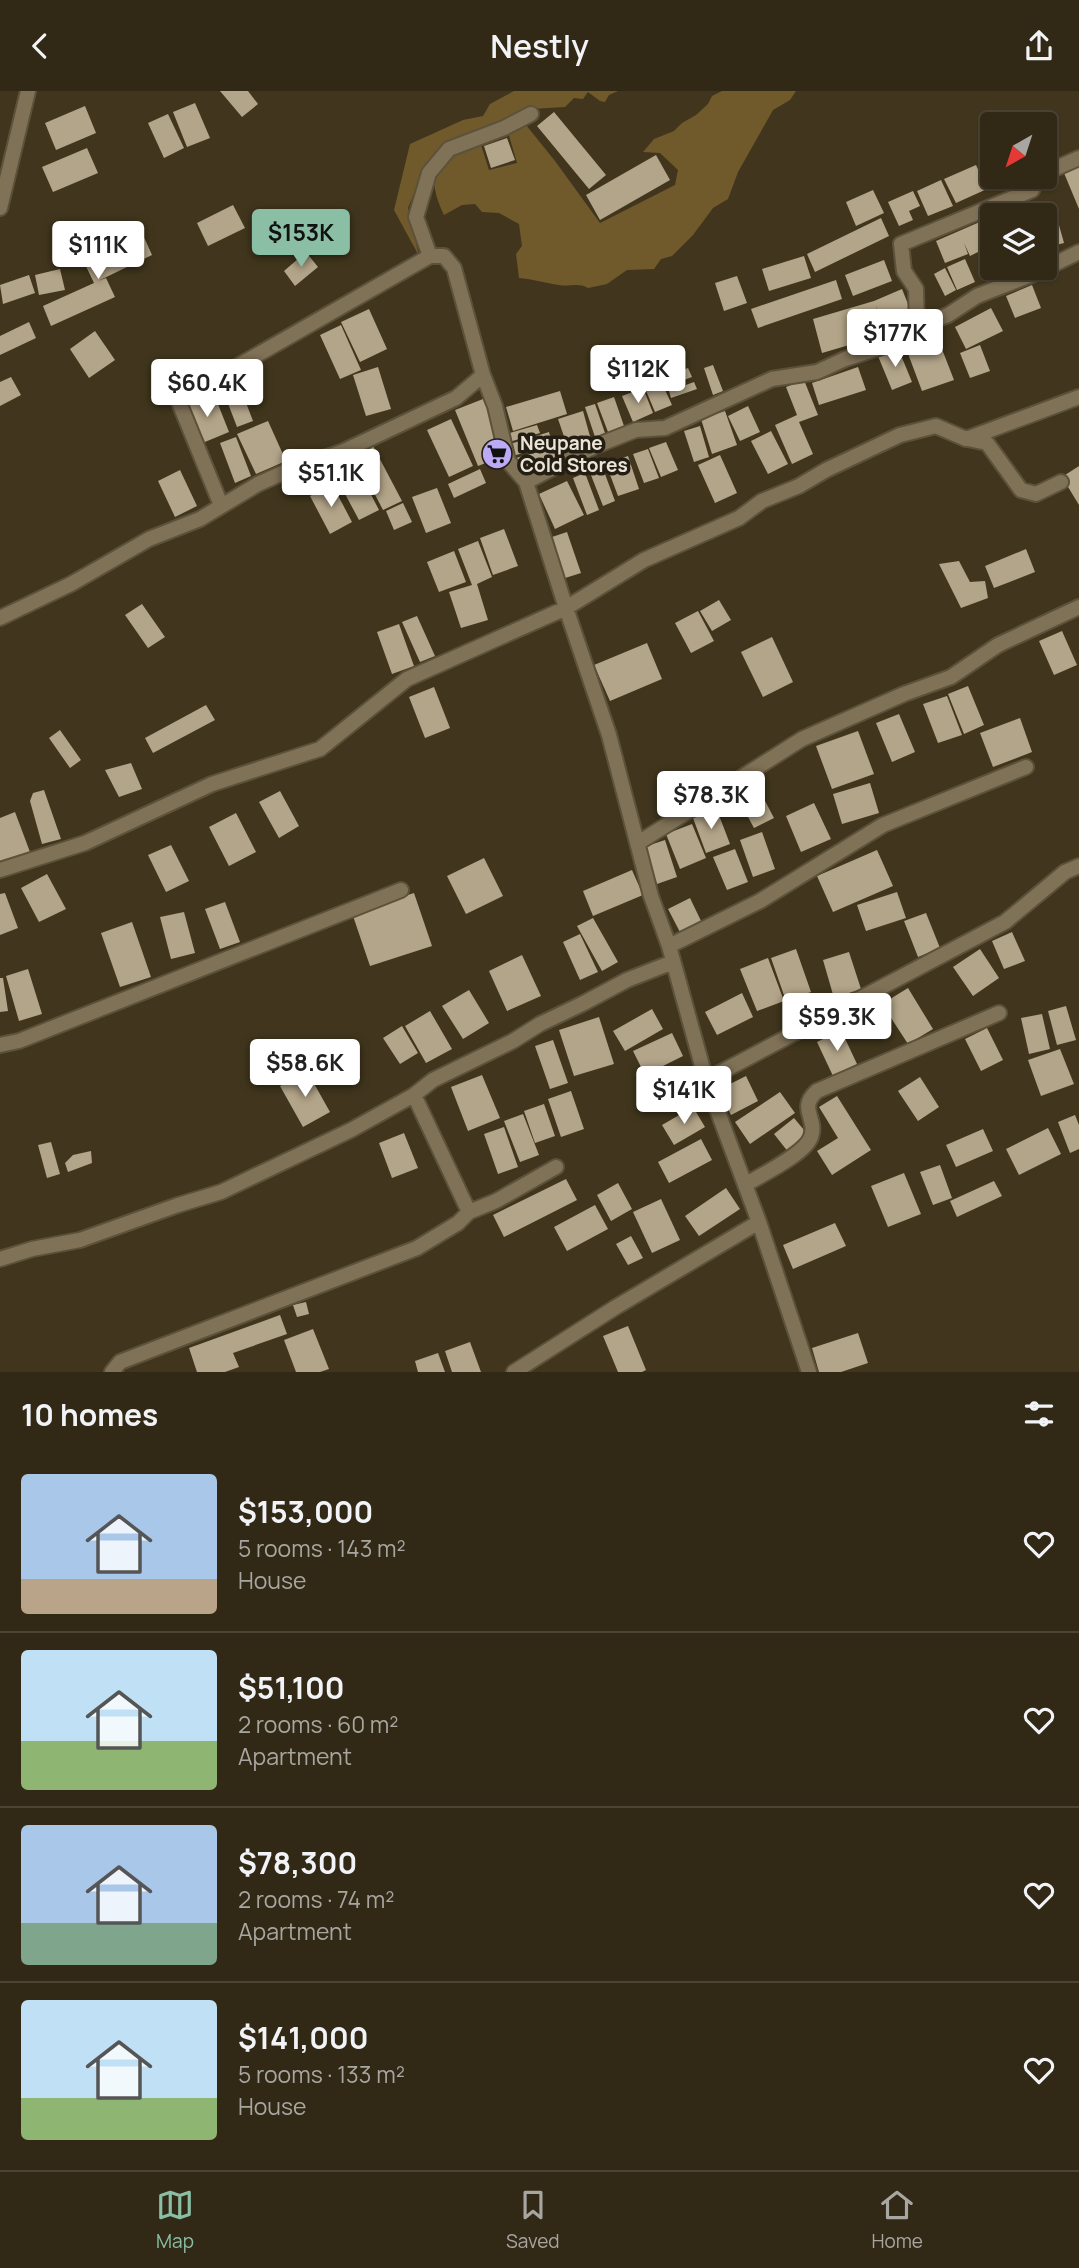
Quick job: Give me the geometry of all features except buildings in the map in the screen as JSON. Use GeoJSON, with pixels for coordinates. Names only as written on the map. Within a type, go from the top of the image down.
{"type":"FeatureCollection","features":[{"type":"Feature","properties":{"kind":"street"},"geometry":{"type":"LineString","coordinates":[[0,208],[28,91]]}},
{"type":"Feature","properties":{"kind":"street"},"geometry":{"type":"LineString","coordinates":[[430,256],[416,217],[429,173],[449,149],[504,128],[531,114]]}},
{"type":"Feature","properties":{"kind":"street"},"geometry":{"type":"LineString","coordinates":[[1057,167],[1079,157]]}},
{"type":"Feature","properties":{"kind":"street"},"geometry":{"type":"LineString","coordinates":[[917,327],[916,289],[904,271],[901,244],[1032,189]]}},
{"type":"Feature","properties":{"kind":"street"},"geometry":{"type":"LineString","coordinates":[[526,482],[604,442],[636,430],[665,428],[772,379],[817,372],[882,347],[977,296],[1036,273],[1079,252]]}},
{"type":"Feature","properties":{"kind":"street"},"geometry":{"type":"LineString","coordinates":[[221,505],[176,395],[236,367],[430,256],[444,256],[454,268],[483,375],[495,406],[508,461],[526,482],[609,735],[651,896],[669,946],[706,1080],[758,1221],[808,1372]]}},
{"type":"Feature","properties":{"kind":"street"},"geometry":{"type":"LineString","coordinates":[[0,618],[71,584],[149,540],[200,519],[258,484],[344,451],[456,398],[483,375]]}},
{"type":"Feature","properties":{"kind":"street"},"geometry":{"type":"LineString","coordinates":[[967,439],[1079,397]]}},
{"type":"Feature","properties":{"kind":"street"},"geometry":{"type":"LineString","coordinates":[[0,870],[85,843],[212,784],[320,749],[407,679],[566,608],[644,560],[739,517],[762,501],[799,486],[826,470],[900,435],[936,426],[967,439],[986,443],[1021,490],[1036,494],[1062,482]]}},
{"type":"Feature","properties":{"kind":"street"},"geometry":{"type":"LineString","coordinates":[[638,843],[802,739],[904,694],[951,677],[998,645],[1079,607]]}},
{"type":"Feature","properties":{"kind":"street"},"geometry":{"type":"LineString","coordinates":[[669,946],[760,901],[883,825],[1026,767]]}},
{"type":"Feature","properties":{"kind":"street"},"geometry":{"type":"LineString","coordinates":[[706,1080],[1005,922],[1065,872],[1079,866]]}},
{"type":"Feature","properties":{"kind":"street"},"geometry":{"type":"LineString","coordinates":[[0,1045],[19,1041],[401,890]]}},
{"type":"Feature","properties":{"kind":"street"},"geometry":{"type":"LineString","coordinates":[[0,1259],[32,1249],[80,1240],[221,1192],[351,1130],[414,1095],[433,1080],[513,1041],[540,1024],[627,980],[673,962]]}},
{"type":"Feature","properties":{"kind":"street"},"geometry":{"type":"LineString","coordinates":[[745,1185],[798,1152],[809,1141],[812,1130],[807,1105],[817,1091],[999,1013]]}},
{"type":"Feature","properties":{"kind":"street"},"geometry":{"type":"LineString","coordinates":[[414,1095],[469,1212]]}},
{"type":"Feature","properties":{"kind":"street"},"geometry":{"type":"LineString","coordinates":[[112,1372],[120,1361],[416,1248],[458,1223],[469,1212],[496,1202],[556,1167]]}},
{"type":"Feature","properties":{"kind":"street"},"geometry":{"type":"LineString","coordinates":[[514,1372],[758,1221]]}},
{"type":"Feature","properties":{"kind":"shaded area"},"geometry":{"type":"Polygon","coordinates":[[[514,91],[618,91],[609,95],[605,102],[588,92],[583,99],[574,98],[565,107],[531,109],[464,137],[434,154],[425,166],[408,208],[419,256],[394,210],[410,144],[463,120],[483,116],[490,104],[514,91]]]}},
{"type":"Feature","properties":{"kind":"shaded area"},"geometry":{"type":"Polygon","coordinates":[[[722,91],[796,91],[790,100],[773,110],[738,172],[728,199],[713,208],[693,235],[672,256],[661,259],[654,269],[627,270],[607,284],[588,288],[519,278],[516,254],[522,246],[519,224],[499,213],[482,212],[475,204],[462,205],[444,215],[435,186],[438,167],[454,154],[480,142],[489,170],[517,163],[508,132],[526,125],[600,223],[675,185],[678,170],[660,153],[643,152],[654,139],[674,131],[708,104],[712,96],[722,91]]]}},
{"type":"Feature","properties":{"kind":"place","name":"Neupane Cold Stores"},"geometry":{"type":"Point","coordinates":[497,454]}}]}
